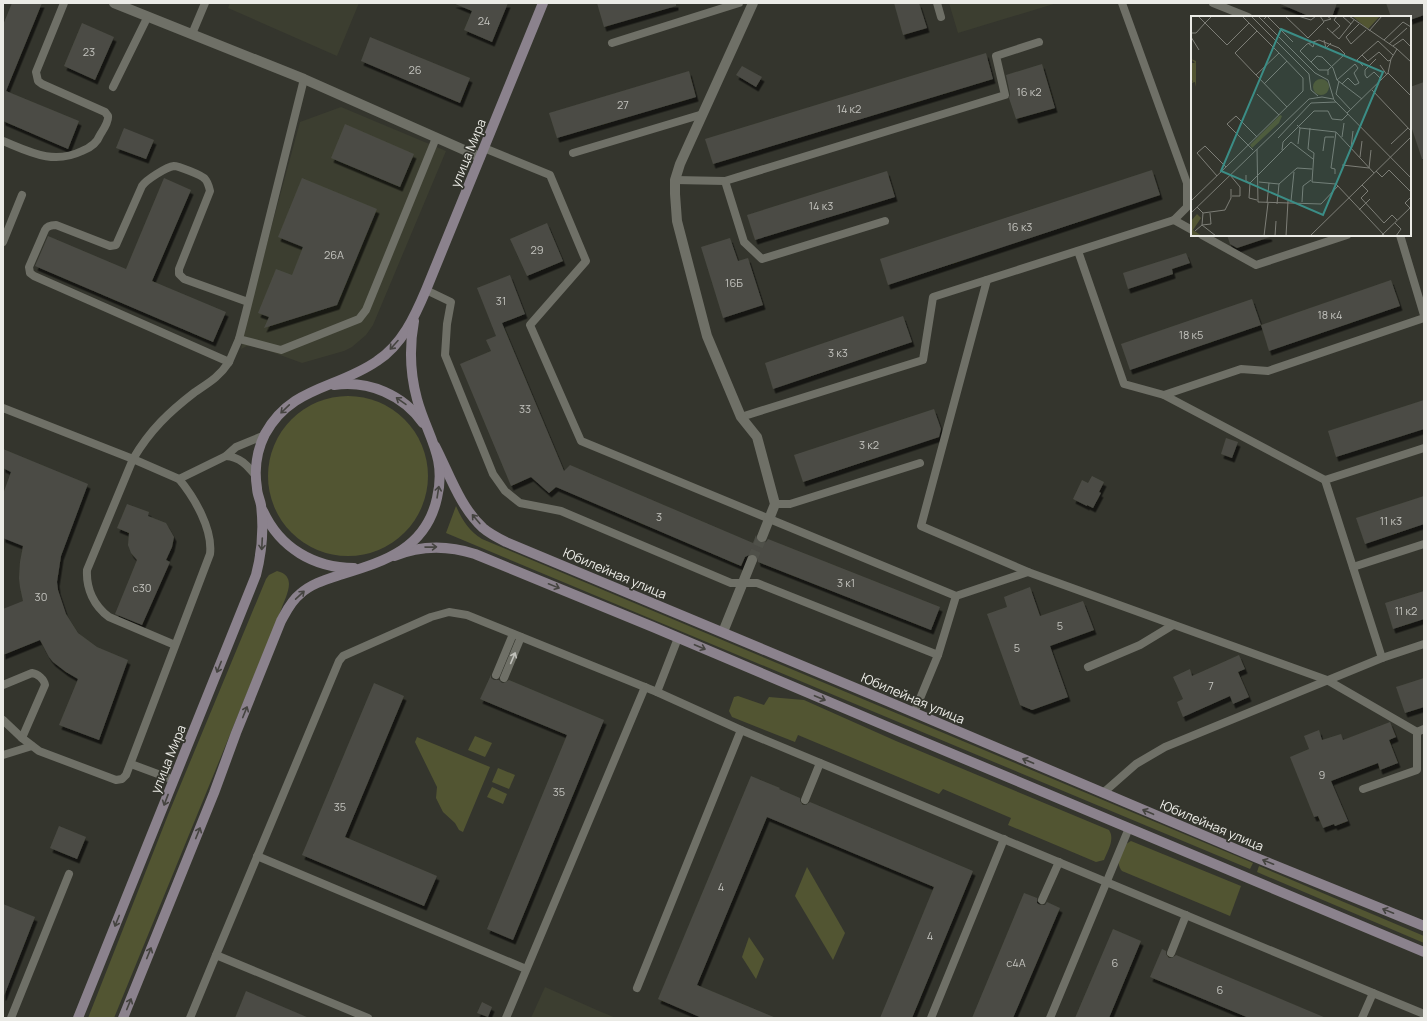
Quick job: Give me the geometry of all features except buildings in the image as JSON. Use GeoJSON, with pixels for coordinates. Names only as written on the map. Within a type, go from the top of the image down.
{"type":"FeatureCollection","features":[{"type":"Feature","properties":{"kind":"main road","name":"улица Мира"},"geometry":{"type":"LineString","coordinates":[[78,1018],[256,575],[261,556],[262,538],[261,506],[256,476],[259,452],[265,435],[287,406],[318,388],[365,369],[378,361],[394,347],[404,334],[416,313],[426,290],[543,3]]}},
{"type":"Feature","properties":{"kind":"main road","name":"улица Мира"},"geometry":{"type":"LineString","coordinates":[[123,1018],[214,793],[236,733],[281,621],[290,606],[300,594],[311,586],[324,580],[394,556],[413,541],[421,532],[431,516],[437,500],[440,482],[439,464],[435,446],[417,400],[412,376],[410,359],[411,336],[416,313]]}},
{"type":"Feature","properties":{"kind":"main road","name":"улица Мира"},"geometry":{"type":"LineString","coordinates":[[318,388],[336,384],[354,384],[372,387],[388,393],[404,402],[428,429]]}},
{"type":"Feature","properties":{"kind":"main road","name":"Юбилейная улица"},"geometry":{"type":"LineString","coordinates":[[435,446],[466,507],[483,528],[506,542],[724,632],[1265,861],[1424,926]]}},
{"type":"Feature","properties":{"kind":"main road","name":"улица Мира"},"geometry":{"type":"LineString","coordinates":[[261,506],[268,521],[278,536],[291,548],[307,558],[324,565],[341,568],[360,567],[377,563]]}},
{"type":"Feature","properties":{"kind":"main road"},"geometry":{"type":"LineString","coordinates":[[394,556],[408,550],[420,548],[449,547],[463,550],[576,595],[1424,952]]}},
{"type":"Feature","properties":{"kind":"street"},"geometry":{"type":"LineString","coordinates":[[114,3],[304,79],[436,138],[482,152]]}},
{"type":"Feature","properties":{"kind":"street"},"geometry":{"type":"LineString","coordinates":[[753,3],[680,164],[675,180],[677,221],[708,336],[741,417],[757,437],[775,504],[762,537]]}},
{"type":"Feature","properties":{"kind":"street"},"geometry":{"type":"LineString","coordinates":[[724,632],[752,560]]}},
{"type":"Feature","properties":{"kind":"lane"},"geometry":{"type":"LineString","coordinates":[[3,140],[47,157],[67,156],[78,154],[94,144],[107,122],[108,116],[105,112],[42,84],[36,78],[36,72],[64,3]]}},
{"type":"Feature","properties":{"kind":"lane"},"geometry":{"type":"LineString","coordinates":[[192,34],[205,3]]}},
{"type":"Feature","properties":{"kind":"lane"},"geometry":{"type":"LineString","coordinates":[[612,42],[739,3]]}},
{"type":"Feature","properties":{"kind":"lane"},"geometry":{"type":"LineString","coordinates":[[937,3],[941,17]]}},
{"type":"Feature","properties":{"kind":"lane"},"geometry":{"type":"LineString","coordinates":[[741,417],[923,360],[933,297],[1174,220],[1187,207],[1186,183],[1122,3]]}},
{"type":"Feature","properties":{"kind":"lane"},"geometry":{"type":"LineString","coordinates":[[1213,3],[1246,16]]}},
{"type":"Feature","properties":{"kind":"lane"},"geometry":{"type":"LineString","coordinates":[[113,87],[148,16]]}},
{"type":"Feature","properties":{"kind":"lane"},"geometry":{"type":"LineString","coordinates":[[675,180],[725,180],[1005,95],[996,56],[1039,42]]}},
{"type":"Feature","properties":{"kind":"lane"},"geometry":{"type":"LineString","coordinates":[[175,644],[109,617],[98,607],[90,593],[88,586],[87,578],[89,564],[133,459],[143,442],[156,426],[196,392],[219,376],[229,362],[239,339],[304,79]]}},
{"type":"Feature","properties":{"kind":"lane"},"geometry":{"type":"LineString","coordinates":[[574,152],[703,114]]}},
{"type":"Feature","properties":{"kind":"lane"},"geometry":{"type":"LineString","coordinates":[[239,339],[281,350],[359,319],[366,310],[436,138]]}},
{"type":"Feature","properties":{"kind":"lane"},"geometry":{"type":"LineString","coordinates":[[482,152],[550,175],[586,261],[530,325],[581,441],[956,596],[1028,572]]}},
{"type":"Feature","properties":{"kind":"lane"},"geometry":{"type":"LineString","coordinates":[[229,362],[34,276],[30,273],[30,267],[46,228],[53,225],[110,246],[116,245],[142,186],[147,180],[166,168],[176,166],[202,177],[207,183],[210,191],[178,269],[180,276],[184,279],[248,302]]}},
{"type":"Feature","properties":{"kind":"lane"},"geometry":{"type":"LineString","coordinates":[[725,180],[744,242],[762,259],[885,221]]}},
{"type":"Feature","properties":{"kind":"lane"},"geometry":{"type":"LineString","coordinates":[[3,242],[22,195]]}},
{"type":"Feature","properties":{"kind":"lane"},"geometry":{"type":"LineString","coordinates":[[1174,220],[1191,229]]}},
{"type":"Feature","properties":{"kind":"lane"},"geometry":{"type":"LineString","coordinates":[[1204,236],[1256,265],[1343,236]]}},
{"type":"Feature","properties":{"kind":"lane"},"geometry":{"type":"LineString","coordinates":[[1164,395],[1241,369],[1268,371],[1424,317],[1400,236]]}},
{"type":"Feature","properties":{"kind":"lane"},"geometry":{"type":"LineString","coordinates":[[1078,251],[1124,384],[1164,395],[1325,480],[1382,658]]}},
{"type":"Feature","properties":{"kind":"lane"},"geometry":{"type":"LineString","coordinates":[[987,280],[921,526],[1028,572],[1326,680],[1420,730],[1420,772],[1363,789]]}},
{"type":"Feature","properties":{"kind":"lane"},"geometry":{"type":"LineString","coordinates":[[426,290],[451,302],[447,324],[445,355],[493,474],[505,492],[520,503],[561,511],[732,583],[757,583],[938,655]]}},
{"type":"Feature","properties":{"kind":"lane"},"geometry":{"type":"LineString","coordinates":[[3,408],[179,478],[199,510],[208,532],[211,548],[131,764],[124,778],[116,780],[47,754],[32,746],[3,720]]}},
{"type":"Feature","properties":{"kind":"lane"},"geometry":{"type":"LineString","coordinates":[[179,478],[226,456],[236,447],[265,435]]}},
{"type":"Feature","properties":{"kind":"lane"},"geometry":{"type":"LineString","coordinates":[[1325,480],[1424,448]]}},
{"type":"Feature","properties":{"kind":"lane"},"geometry":{"type":"LineString","coordinates":[[226,456],[234,456],[241,460],[256,476]]}},
{"type":"Feature","properties":{"kind":"lane"},"geometry":{"type":"LineString","coordinates":[[775,504],[790,504],[920,463]]}},
{"type":"Feature","properties":{"kind":"lane"},"geometry":{"type":"LineString","coordinates":[[1353,567],[1424,544]]}},
{"type":"Feature","properties":{"kind":"lane"},"geometry":{"type":"LineString","coordinates":[[914,713],[938,655],[956,596]]}},
{"type":"Feature","properties":{"kind":"lane"},"geometry":{"type":"LineString","coordinates":[[190,1018],[339,661],[343,656],[431,617],[450,612],[467,615],[645,687],[741,730],[1424,1014]]}},
{"type":"Feature","properties":{"kind":"lane"},"geometry":{"type":"LineString","coordinates":[[1088,667],[1140,644],[1172,625]]}},
{"type":"Feature","properties":{"kind":"lane"},"geometry":{"type":"LineString","coordinates":[[496,675],[513,634]]}},
{"type":"Feature","properties":{"kind":"lane"},"geometry":{"type":"LineString","coordinates":[[504,678],[522,637]]}},
{"type":"Feature","properties":{"kind":"lane"},"geometry":{"type":"LineString","coordinates":[[657,692],[678,638]]}},
{"type":"Feature","properties":{"kind":"lane"},"geometry":{"type":"LineString","coordinates":[[1103,793],[1136,764],[1165,747],[1326,680],[1382,658],[1424,644]]}},
{"type":"Feature","properties":{"kind":"lane"},"geometry":{"type":"LineString","coordinates":[[3,685],[32,673],[37,675],[44,682],[45,685],[22,738]]}},
{"type":"Feature","properties":{"kind":"lane"},"geometry":{"type":"LineString","coordinates":[[506,1018],[645,687]]}},
{"type":"Feature","properties":{"kind":"lane"},"geometry":{"type":"LineString","coordinates":[[637,988],[741,730]]}},
{"type":"Feature","properties":{"kind":"lane"},"geometry":{"type":"LineString","coordinates":[[3,755],[32,746]]}},
{"type":"Feature","properties":{"kind":"lane"},"geometry":{"type":"LineString","coordinates":[[805,800],[820,763]]}},
{"type":"Feature","properties":{"kind":"lane"},"geometry":{"type":"LineString","coordinates":[[131,764],[174,780]]}},
{"type":"Feature","properties":{"kind":"lane"},"geometry":{"type":"LineString","coordinates":[[1050,1018],[1129,828]]}},
{"type":"Feature","properties":{"kind":"lane"},"geometry":{"type":"LineString","coordinates":[[931,1018],[1004,839]]}},
{"type":"Feature","properties":{"kind":"lane"},"geometry":{"type":"LineString","coordinates":[[257,856],[526,969]]}},
{"type":"Feature","properties":{"kind":"lane"},"geometry":{"type":"LineString","coordinates":[[1042,900],[1059,862]]}},
{"type":"Feature","properties":{"kind":"lane"},"geometry":{"type":"LineString","coordinates":[[11,1018],[69,874]]}},
{"type":"Feature","properties":{"kind":"lane"},"geometry":{"type":"LineString","coordinates":[[1171,953],[1186,915]]}},
{"type":"Feature","properties":{"kind":"lane"},"geometry":{"type":"LineString","coordinates":[[216,955],[368,1018]]}},
{"type":"Feature","properties":{"kind":"lane"},"geometry":{"type":"LineString","coordinates":[[1362,1018],[1373,993]]}},
{"type":"Feature","properties":{"kind":"shaded area"},"geometry":{"type":"Polygon","coordinates":[[[230,3],[359,3],[337,56],[228,8],[230,3]]]}},
{"type":"Feature","properties":{"kind":"shaded area"},"geometry":{"type":"Polygon","coordinates":[[[949,3],[1057,3],[958,33],[949,3]]]}},
{"type":"Feature","properties":{"kind":"shaded area"},"geometry":{"type":"Polygon","coordinates":[[[341,107],[446,151],[373,325],[366,335],[352,347],[344,351],[302,363],[258,347],[247,346],[241,349],[247,317],[300,122],[341,107]]]}},
{"type":"Feature","properties":{"kind":"shaded area"},"geometry":{"type":"Polygon","coordinates":[[[545,987],[599,1011],[616,1018],[531,1018],[545,987]]]}},
{"type":"Feature","properties":{"kind":"green space"},"geometry":{"type":"Polygon","coordinates":[[[348,396],[379,402],[399,414],[410,425],[422,445],[428,476],[422,507],[410,527],[399,538],[379,550],[348,556],[317,550],[297,538],[286,527],[274,507],[268,476],[274,445],[286,425],[297,414],[317,402],[348,396]]]}},
{"type":"Feature","properties":{"kind":"green space"},"geometry":{"type":"Polygon","coordinates":[[[456,506],[466,525],[482,539],[1253,863],[1250,869],[446,533],[456,506]]]}},
{"type":"Feature","properties":{"kind":"green space"},"geometry":{"type":"Polygon","coordinates":[[[277,571],[287,577],[289,582],[285,599],[114,1018],[88,1018],[168,815],[266,579],[269,575],[277,571]]]}},
{"type":"Feature","properties":{"kind":"green space"},"geometry":{"type":"Polygon","coordinates":[[[738,696],[764,705],[769,697],[804,700],[896,741],[1109,830],[1111,833],[1111,841],[1104,860],[1096,862],[1008,825],[1011,818],[943,789],[939,794],[798,735],[795,742],[732,717],[729,711],[734,697],[738,696]]]}},
{"type":"Feature","properties":{"kind":"green space"},"geometry":{"type":"Polygon","coordinates":[[[475,736],[492,743],[485,757],[468,750],[475,736]]]}},
{"type":"Feature","properties":{"kind":"green space"},"geometry":{"type":"Polygon","coordinates":[[[417,737],[490,767],[463,832],[459,830],[455,823],[443,812],[436,798],[437,787],[415,742],[417,737]]]}},
{"type":"Feature","properties":{"kind":"green space"},"geometry":{"type":"Polygon","coordinates":[[[498,768],[515,775],[509,789],[492,782],[498,768]]]}},
{"type":"Feature","properties":{"kind":"green space"},"geometry":{"type":"Polygon","coordinates":[[[492,787],[507,794],[503,804],[487,797],[492,787]]]}},
{"type":"Feature","properties":{"kind":"green space"},"geometry":{"type":"Polygon","coordinates":[[[1131,841],[1241,886],[1230,916],[1122,871],[1119,863],[1120,854],[1127,843],[1131,841]]]}},
{"type":"Feature","properties":{"kind":"green space"},"geometry":{"type":"Polygon","coordinates":[[[1259,866],[1424,936],[1424,943],[1257,872],[1259,866]]]}},
{"type":"Feature","properties":{"kind":"green space"},"geometry":{"type":"Polygon","coordinates":[[[807,867],[845,933],[833,960],[795,896],[807,867]]]}},
{"type":"Feature","properties":{"kind":"green space"},"geometry":{"type":"Polygon","coordinates":[[[749,937],[764,959],[756,979],[742,957],[749,937]]]}},
{"type":"Feature","properties":{"kind":"tunnel"},"geometry":{"type":"LineString","coordinates":[[752,560],[762,537]]}}]}
